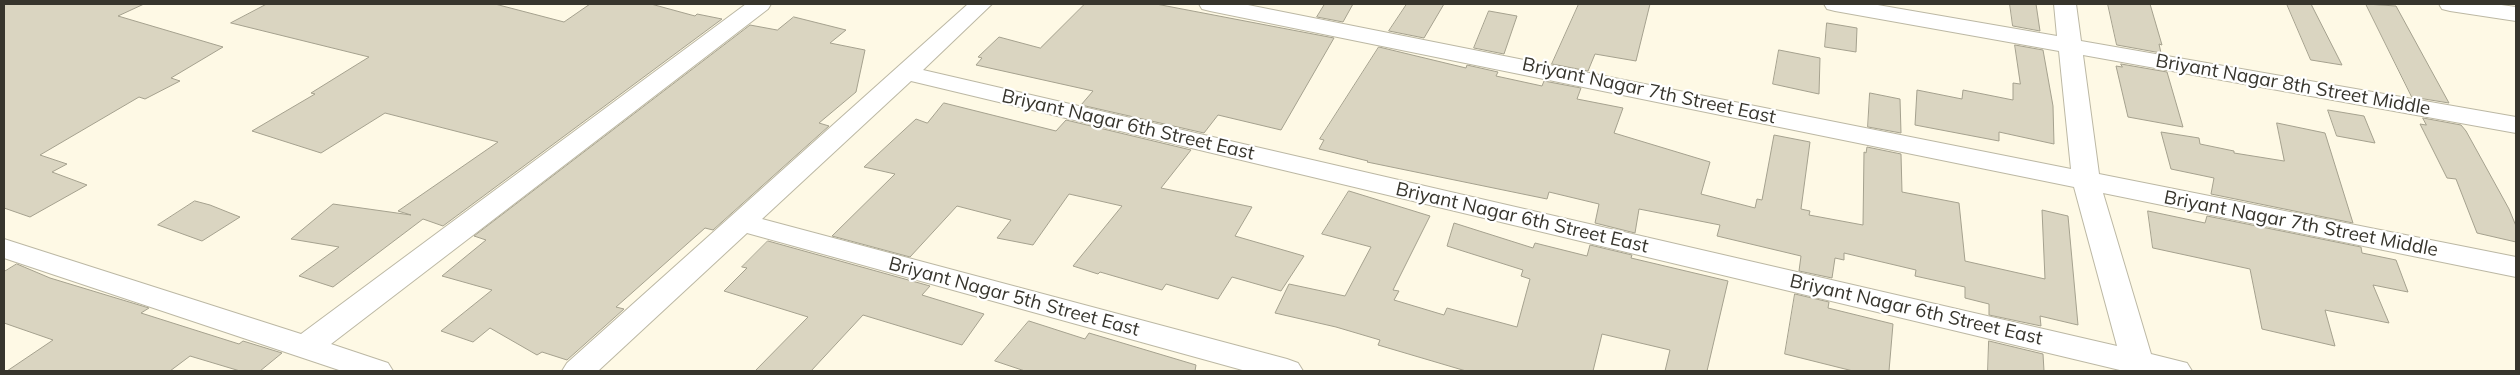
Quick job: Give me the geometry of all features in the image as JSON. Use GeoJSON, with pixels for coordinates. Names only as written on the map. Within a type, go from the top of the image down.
{"type":"FeatureCollection","features":[{"type":"Feature","properties":{"kind":"street"},"geometry":{"type":"LineString","coordinates":[[304,348],[760,4]]}},
{"type":"Feature","properties":{"kind":"street"},"geometry":{"type":"LineString","coordinates":[[578,371],[981,4]]}},
{"type":"Feature","properties":{"kind":"street","name":"Briyant Nagar 7th Street East"},"geometry":{"type":"LineString","coordinates":[[1210,4],[1510,62],[2086,181]]}},
{"type":"Feature","properties":{"kind":"street","name":"Briyant Nagar 8th Street Middle"},"geometry":{"type":"LineString","coordinates":[[1834,4],[2516,125]]}},
{"type":"Feature","properties":{"kind":"street"},"geometry":{"type":"LineString","coordinates":[[2065,4],[2086,181],[2139,367]]}},
{"type":"Feature","properties":{"kind":"street"},"geometry":{"type":"LineString","coordinates":[[2450,4],[2516,14]]}},
{"type":"Feature","properties":{"kind":"street","name":"Briyant Nagar 6th Street East"},"geometry":{"type":"LineString","coordinates":[[906,73],[2139,367],[2176,371]]}},
{"type":"Feature","properties":{"kind":"street","name":"Briyant Nagar 7th Street Middle"},"geometry":{"type":"LineString","coordinates":[[2086,181],[2516,267]]}},
{"type":"Feature","properties":{"kind":"street","name":"Briyant Nagar 5th Street East"},"geometry":{"type":"LineString","coordinates":[[742,223],[1287,371]]}},
{"type":"Feature","properties":{"kind":"street"},"geometry":{"type":"LineString","coordinates":[[4,248],[377,371]]}},
{"type":"Feature","properties":{"kind":"building"},"geometry":{"type":"Polygon","coordinates":[[[4,4],[144,4],[118,16],[223,47],[171,78],[180,81],[145,99],[139,97],[40,155],[67,164],[52,172],[87,185],[30,217],[4,208],[4,4]]]}},
{"type":"Feature","properties":{"kind":"building"},"geometry":{"type":"Polygon","coordinates":[[[267,4],[495,4],[564,22],[590,4],[651,4],[695,16],[697,14],[722,19],[443,226],[423,219],[333,287],[299,276],[339,247],[291,239],[333,204],[411,215],[398,211],[498,142],[385,113],[321,153],[252,131],[315,94],[311,93],[369,57],[231,23],[267,4]]]}},
{"type":"Feature","properties":{"kind":"building"},"geometry":{"type":"Polygon","coordinates":[[[1085,4],[1156,4],[1334,38],[1281,130],[1218,115],[1204,133],[1081,105],[1093,91],[976,65],[982,58],[978,57],[999,37],[1040,48],[1085,4]]]}},
{"type":"Feature","properties":{"kind":"building"},"geometry":{"type":"Polygon","coordinates":[[[1325,4],[1353,4],[1343,22],[1317,17],[1325,4]]]}},
{"type":"Feature","properties":{"kind":"building"},"geometry":{"type":"Polygon","coordinates":[[[1407,4],[1444,4],[1424,38],[1389,31],[1407,4]]]}},
{"type":"Feature","properties":{"kind":"building"},"geometry":{"type":"Polygon","coordinates":[[[1579,4],[1650,4],[1636,61],[1595,54],[1588,71],[1552,64],[1579,4]]]}},
{"type":"Feature","properties":{"kind":"building"},"geometry":{"type":"Polygon","coordinates":[[[2010,4],[2036,4],[2040,31],[2013,26],[2010,4]]]}},
{"type":"Feature","properties":{"kind":"building"},"geometry":{"type":"Polygon","coordinates":[[[2108,4],[2150,4],[2162,45],[2159,44],[2161,53],[2117,45],[2108,4]]]}},
{"type":"Feature","properties":{"kind":"building"},"geometry":{"type":"Polygon","coordinates":[[[2287,4],[2311,4],[2342,65],[2311,60],[2287,4]]]}},
{"type":"Feature","properties":{"kind":"building"},"geometry":{"type":"Polygon","coordinates":[[[2366,4],[2396,6],[2449,103],[2412,97],[2366,4]]]}},
{"type":"Feature","properties":{"kind":"building"},"geometry":{"type":"Polygon","coordinates":[[[1489,11],[1517,16],[1504,54],[1474,48],[1489,11]]]}},
{"type":"Feature","properties":{"kind":"building"},"geometry":{"type":"Polygon","coordinates":[[[794,17],[846,30],[830,43],[865,50],[856,92],[819,123],[829,126],[713,230],[705,228],[616,307],[624,309],[567,360],[542,352],[537,355],[490,328],[473,342],[441,331],[492,290],[442,276],[486,240],[474,236],[750,25],[777,30],[794,17]]]}},
{"type":"Feature","properties":{"kind":"building"},"geometry":{"type":"Polygon","coordinates":[[[1827,23],[1857,28],[1856,52],[1825,47],[1827,23]]]}},
{"type":"Feature","properties":{"kind":"building"},"geometry":{"type":"Polygon","coordinates":[[[2015,45],[2043,50],[2053,106],[2054,144],[1999,132],[1999,141],[1915,125],[1917,90],[1962,99],[1963,90],[2013,100],[2013,83],[2020,84],[2015,45]]]}},
{"type":"Feature","properties":{"kind":"building"},"geometry":{"type":"Polygon","coordinates":[[[1379,47],[1466,68],[1467,65],[1498,72],[1496,76],[1542,86],[1544,81],[1581,88],[1577,99],[1623,108],[1614,133],[1710,162],[1701,194],[1755,208],[1757,199],[1762,200],[1774,135],[1810,142],[1801,209],[1810,211],[1809,215],[1863,225],[1864,152],[1866,153],[1867,147],[1901,154],[1902,192],[1959,203],[1965,261],[2045,279],[2042,210],[2068,216],[2078,325],[2040,316],[2041,326],[1989,315],[1989,304],[1965,298],[1965,287],[1915,276],[1916,270],[1844,253],[1844,260],[1835,258],[1832,278],[1799,271],[1801,256],[1717,236],[1720,225],[1639,209],[1635,233],[1595,223],[1599,204],[1549,192],[1547,199],[1367,162],[1319,149],[1324,140],[1320,139],[1379,47]]]}},
{"type":"Feature","properties":{"kind":"building"},"geometry":{"type":"Polygon","coordinates":[[[1779,50],[1820,58],[1819,94],[1773,84],[1779,50]]]}},
{"type":"Feature","properties":{"kind":"building"},"geometry":{"type":"Polygon","coordinates":[[[2121,64],[2167,72],[2183,127],[2128,117],[2116,66],[2122,67],[2121,64]]]}},
{"type":"Feature","properties":{"kind":"building"},"geometry":{"type":"Polygon","coordinates":[[[1870,93],[1900,99],[1901,133],[1868,127],[1870,93]]]}},
{"type":"Feature","properties":{"kind":"building"},"geometry":{"type":"Polygon","coordinates":[[[944,103],[1056,131],[1066,120],[1191,150],[1161,188],[1252,207],[1235,236],[1304,256],[1281,291],[1232,277],[1218,299],[1166,284],[1162,290],[1100,272],[1098,274],[1073,266],[1122,206],[1069,194],[1033,245],[997,238],[1011,220],[957,206],[910,257],[832,236],[895,174],[864,167],[916,119],[927,123],[944,103]]]}},
{"type":"Feature","properties":{"kind":"building"},"geometry":{"type":"Polygon","coordinates":[[[2328,110],[2364,116],[2375,143],[2337,136],[2328,110]]]}},
{"type":"Feature","properties":{"kind":"building"},"geometry":{"type":"Polygon","coordinates":[[[2423,118],[2461,125],[2466,131],[2509,209],[2516,226],[2516,242],[2477,233],[2456,179],[2447,178],[2420,124],[2426,125],[2423,118]]]}},
{"type":"Feature","properties":{"kind":"building"},"geometry":{"type":"Polygon","coordinates":[[[2277,123],[2325,133],[2353,223],[2211,194],[2214,178],[2171,169],[2161,132],[2199,138],[2200,144],[2234,151],[2234,153],[2284,161],[2277,123]]]}},
{"type":"Feature","properties":{"kind":"building"},"geometry":{"type":"Polygon","coordinates":[[[1349,191],[1430,216],[1393,290],[1399,291],[1394,300],[1444,315],[1447,308],[1517,327],[1530,279],[1521,276],[1523,270],[1447,246],[1454,223],[1533,248],[1535,243],[1587,256],[1590,245],[1632,255],[1631,258],[1728,281],[1707,371],[1665,371],[1670,350],[1602,334],[1593,371],[1466,371],[1378,345],[1380,340],[1336,327],[1275,313],[1289,284],[1345,296],[1371,247],[1322,234],[1349,191]]]}},
{"type":"Feature","properties":{"kind":"building"},"geometry":{"type":"Polygon","coordinates":[[[195,201],[240,217],[202,241],[158,225],[195,201]]]}},
{"type":"Feature","properties":{"kind":"building"},"geometry":{"type":"Polygon","coordinates":[[[2148,211],[2205,223],[2207,216],[2361,247],[2362,253],[2396,260],[2408,292],[2373,285],[2389,323],[2325,310],[2335,346],[2262,329],[2250,269],[2153,248],[2148,211]]]}},
{"type":"Feature","properties":{"kind":"building"},"geometry":{"type":"Polygon","coordinates":[[[768,241],[930,286],[922,295],[984,314],[962,345],[863,315],[811,371],[755,371],[808,317],[724,291],[747,268],[742,267],[768,241]]]}},
{"type":"Feature","properties":{"kind":"building"},"geometry":{"type":"Polygon","coordinates":[[[17,264],[50,278],[149,308],[141,313],[239,344],[243,341],[282,353],[260,371],[240,371],[190,356],[170,371],[7,371],[53,340],[4,323],[4,272],[17,264]]]}},
{"type":"Feature","properties":{"kind":"building"},"geometry":{"type":"Polygon","coordinates":[[[1795,294],[1829,302],[1828,308],[1893,324],[1889,371],[1853,371],[1785,354],[1795,294]]]}},
{"type":"Feature","properties":{"kind":"building"},"geometry":{"type":"Polygon","coordinates":[[[1029,321],[1085,339],[1089,333],[1196,365],[1195,371],[1025,371],[995,361],[1029,321]]]}},
{"type":"Feature","properties":{"kind":"building"},"geometry":{"type":"Polygon","coordinates":[[[1989,341],[2043,354],[2044,371],[1988,371],[1989,341]]]}}]}
